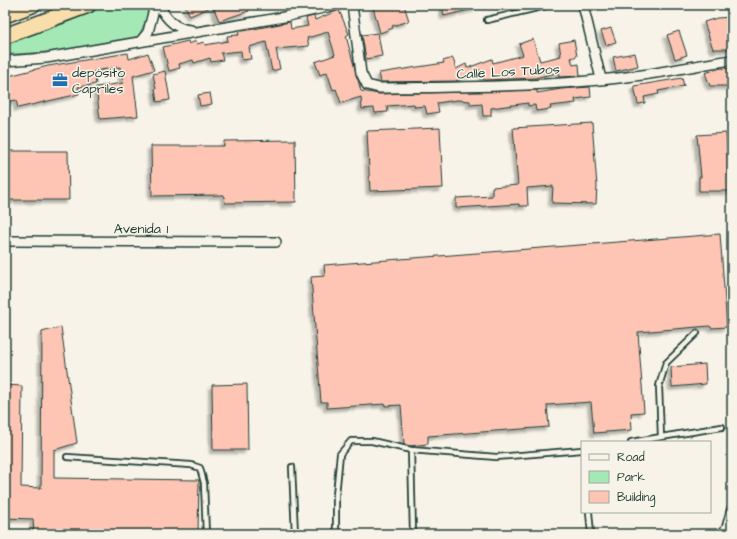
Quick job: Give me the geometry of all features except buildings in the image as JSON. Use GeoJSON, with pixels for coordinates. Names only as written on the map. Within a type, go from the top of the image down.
{"type":"FeatureCollection","features":[{"type":"Feature","properties":{"kind":"highway"},"geometry":{"type":"LineString","coordinates":[[5,15],[32,5]]}},
{"type":"Feature","properties":{"kind":"highway"},"geometry":{"type":"LineString","coordinates":[[5,36],[88,5]]}},
{"type":"Feature","properties":{"kind":"street"},"geometry":{"type":"LineString","coordinates":[[140,42],[148,32],[155,5]]}},
{"type":"Feature","properties":{"kind":"street"},"geometry":{"type":"LineString","coordinates":[[159,5],[169,21],[182,29],[207,30]]}},
{"type":"Feature","properties":{"kind":"street"},"geometry":{"type":"LineString","coordinates":[[5,61],[46,58],[284,17],[336,5]]}},
{"type":"Feature","properties":{"kind":"street","name":"Calle Los Tubos"},"geometry":{"type":"LineString","coordinates":[[352,5],[361,73],[367,85],[378,88],[490,87],[601,80],[642,75],[732,60]]}},
{"type":"Feature","properties":{"kind":"street"},"geometry":{"type":"LineString","coordinates":[[583,5],[601,80]]}},
{"type":"Feature","properties":{"kind":"street","name":"Avenida 1"},"geometry":{"type":"LineString","coordinates":[[5,241],[276,242]]}},
{"type":"Feature","properties":{"kind":"street"},"geometry":{"type":"LineString","coordinates":[[723,534],[727,527],[732,509]]}},
{"type":"Feature","properties":{"kind":"lane"},"geometry":{"type":"LineString","coordinates":[[487,20],[550,5]]}},
{"type":"Feature","properties":{"kind":"lane"},"geometry":{"type":"LineString","coordinates":[[661,437],[659,386],[666,363],[697,333]]}},
{"type":"Feature","properties":{"kind":"lane"},"geometry":{"type":"LineString","coordinates":[[637,441],[722,427]]}},
{"type":"Feature","properties":{"kind":"lane"},"geometry":{"type":"LineString","coordinates":[[336,534],[336,496],[340,454],[351,441],[372,441],[411,450],[496,457],[581,450]]}},
{"type":"Feature","properties":{"kind":"lane"},"geometry":{"type":"LineString","coordinates":[[411,450],[413,534]]}},
{"type":"Feature","properties":{"kind":"lane"},"geometry":{"type":"LineString","coordinates":[[67,457],[191,465],[200,468],[204,483],[206,534]]}},
{"type":"Feature","properties":{"kind":"lane"},"geometry":{"type":"LineString","coordinates":[[292,467],[295,534]]}},
{"type":"Feature","properties":{"kind":"lane"},"geometry":{"type":"LineString","coordinates":[[589,513],[591,534]]}},
{"type":"Feature","properties":{"kind":"green space"},"geometry":{"type":"Polygon","coordinates":[[[107,5],[149,5],[148,15],[138,38],[55,51],[5,54],[5,43],[63,24],[107,5]]]}},
{"type":"Feature","properties":{"kind":"place","name":"depósito Capriles"},"geometry":{"type":"Point","coordinates":[60,80]}}]}
